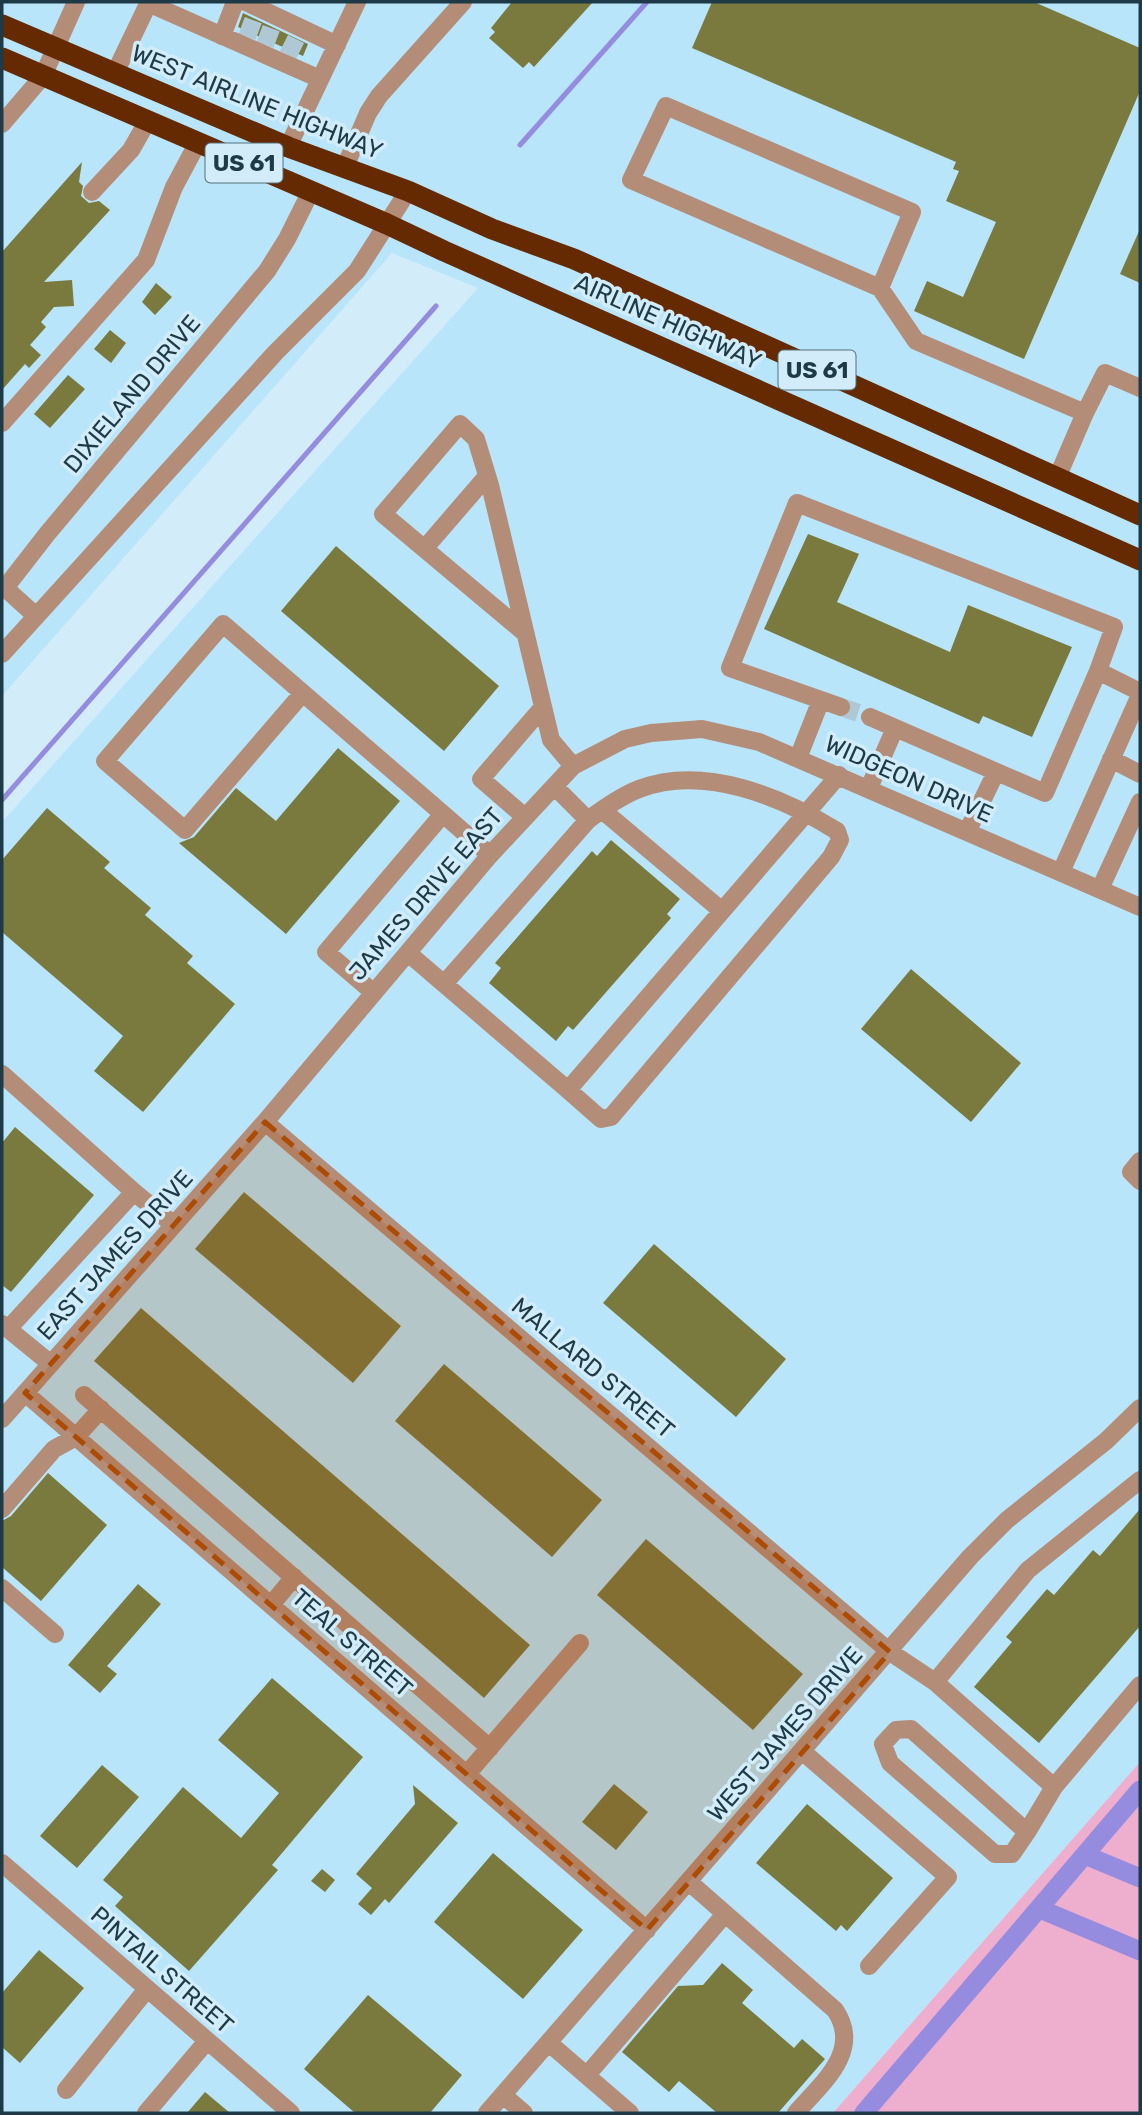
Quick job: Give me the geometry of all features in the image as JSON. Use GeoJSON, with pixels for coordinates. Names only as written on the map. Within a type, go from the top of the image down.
{"type":"FeatureCollection","features":[{"type":"Feature","properties":{"kind":"highway","name":"WEST AIRLINE HIGHWAY"},"geometry":{"type":"LineString","coordinates":[[2,25],[288,148],[408,191],[492,229]]}},
{"type":"Feature","properties":{"kind":"highway","name":"US 61"},"geometry":{"type":"LineString","coordinates":[[2,58],[387,224]]}},
{"type":"Feature","properties":{"kind":"highway","name":"AIRLINE HIGHWAY"},"geometry":{"type":"LineString","coordinates":[[387,224],[1140,560]]}},
{"type":"Feature","properties":{"kind":"highway","name":"AIRLINE HIGHWAY"},"geometry":{"type":"LineString","coordinates":[[492,229],[574,259],[1140,515]]}},
{"type":"Feature","properties":{"kind":"street"},"geometry":{"type":"LineString","coordinates":[[2,124],[43,76],[76,2]]}},
{"type":"Feature","properties":{"kind":"street"},"geometry":{"type":"LineString","coordinates":[[222,36],[235,2]]}},
{"type":"Feature","properties":{"kind":"street"},"geometry":{"type":"LineString","coordinates":[[288,148],[357,2]]}},
{"type":"Feature","properties":{"kind":"street"},"geometry":{"type":"LineString","coordinates":[[345,167],[368,113],[379,96],[463,2]]}},
{"type":"Feature","properties":{"kind":"street"},"geometry":{"type":"LineString","coordinates":[[115,73],[149,3],[222,36],[246,41],[286,59],[320,79]]}},
{"type":"Feature","properties":{"kind":"street"},"geometry":{"type":"LineString","coordinates":[[252,9],[299,32],[337,45]]}},
{"type":"Feature","properties":{"kind":"street"},"geometry":{"type":"LineString","coordinates":[[880,288],[912,212],[666,106],[631,180],[880,288],[916,341],[1085,413]]}},
{"type":"Feature","properties":{"kind":"street"},"geometry":{"type":"LineString","coordinates":[[92,192],[131,150],[148,122]]}},
{"type":"Feature","properties":{"kind":"street"},"geometry":{"type":"LineString","coordinates":[[2,423],[146,260],[174,187],[197,144]]}},
{"type":"Feature","properties":{"kind":"street","name":"DIXIELAND DRIVE"},"geometry":{"type":"LineString","coordinates":[[36,616],[5,588],[267,271],[288,239],[311,191]]}},
{"type":"Feature","properties":{"kind":"street"},"geometry":{"type":"LineString","coordinates":[[2,654],[276,352],[357,271],[408,191]]}},
{"type":"Feature","properties":{"kind":"street"},"geometry":{"type":"LineString","coordinates":[[1057,478],[1105,373],[1140,388]]}},
{"type":"Feature","properties":{"kind":"street"},"geometry":{"type":"LineString","coordinates":[[525,633],[383,514],[460,424],[476,439],[487,476],[551,740],[573,766]]}},
{"type":"Feature","properties":{"kind":"street"},"geometry":{"type":"LineString","coordinates":[[425,548],[487,476]]}},
{"type":"Feature","properties":{"kind":"street"},"geometry":{"type":"LineString","coordinates":[[841,707],[730,668],[797,503],[1114,627],[1098,671],[1045,793],[870,717]]}},
{"type":"Feature","properties":{"kind":"street"},"geometry":{"type":"LineString","coordinates":[[302,694],[185,830],[105,761],[223,624],[490,855]]}},
{"type":"Feature","properties":{"kind":"street"},"geometry":{"type":"LineString","coordinates":[[1060,872],[1140,693],[1098,671]]}},
{"type":"Feature","properties":{"kind":"street"},"geometry":{"type":"LineString","coordinates":[[798,758],[821,700]]}},
{"type":"Feature","properties":{"kind":"street"},"geometry":{"type":"LineString","coordinates":[[526,817],[481,779],[543,707]]}},
{"type":"Feature","properties":{"kind":"street"},"geometry":{"type":"LineString","coordinates":[[869,788],[895,728]]}},
{"type":"Feature","properties":{"kind":"street","name":"WIDGEON DRIVE"},"geometry":{"type":"LineString","coordinates":[[651,733],[702,729],[759,741],[1140,907]]}},
{"type":"Feature","properties":{"kind":"street","name":"JAMES DRIVE EAST"},"geometry":{"type":"LineString","coordinates":[[265,1122],[490,855],[573,766],[625,739],[651,733]]}},
{"type":"Feature","properties":{"kind":"street"},"geometry":{"type":"LineString","coordinates":[[1111,759],[1140,774]]}},
{"type":"Feature","properties":{"kind":"street"},"geometry":{"type":"LineString","coordinates":[[967,832],[996,772]]}},
{"type":"Feature","properties":{"kind":"street"},"geometry":{"type":"LineString","coordinates":[[568,1090],[839,775]]}},
{"type":"Feature","properties":{"kind":"street"},"geometry":{"type":"LineString","coordinates":[[408,953],[444,984],[568,1090],[601,1119],[611,1117],[703,1005],[831,857],[840,840],[837,831],[806,812],[735,787],[685,779],[640,789],[595,815],[444,984]]}},
{"type":"Feature","properties":{"kind":"street"},"geometry":{"type":"LineString","coordinates":[[554,786],[722,911]]}},
{"type":"Feature","properties":{"kind":"street"},"geometry":{"type":"LineString","coordinates":[[1100,889],[1140,802]]}},
{"type":"Feature","properties":{"kind":"street"},"geometry":{"type":"LineString","coordinates":[[374,993],[326,952],[443,814]]}},
{"type":"Feature","properties":{"kind":"street"},"geometry":{"type":"LineString","coordinates":[[2,1074],[174,1225]]}},
{"type":"Feature","properties":{"kind":"street","name":"EAST JAMES DRIVE"},"geometry":{"type":"LineString","coordinates":[[10,1404],[51,1364],[265,1122]]}},
{"type":"Feature","properties":{"kind":"street","name":"MALLARD STREET"},"geometry":{"type":"LineString","coordinates":[[265,1122],[890,1652],[934,1682],[1054,1787]]}},
{"type":"Feature","properties":{"kind":"street"},"geometry":{"type":"LineString","coordinates":[[1140,1161],[1131,1172],[1140,1181]]}},
{"type":"Feature","properties":{"kind":"street"},"geometry":{"type":"LineString","coordinates":[[51,1364],[5,1327],[134,1192]]}},
{"type":"Feature","properties":{"kind":"street"},"geometry":{"type":"LineString","coordinates":[[84,1395],[490,1748]]}},
{"type":"Feature","properties":{"kind":"street","name":"TEAL STREET"},"geometry":{"type":"LineString","coordinates":[[10,1404],[76,1437],[647,1930]]}},
{"type":"Feature","properties":{"kind":"street","name":"WEST JAMES DRIVE"},"geometry":{"type":"LineString","coordinates":[[487,2113],[970,1558],[1006,1520],[1106,1441],[1140,1408]]}},
{"type":"Feature","properties":{"kind":"street"},"geometry":{"type":"LineString","coordinates":[[2,1509],[54,1449],[76,1437],[101,1409]]}},
{"type":"Feature","properties":{"kind":"street"},"geometry":{"type":"LineString","coordinates":[[934,1682],[1028,1570],[1140,1480]]}},
{"type":"Feature","properties":{"kind":"street"},"geometry":{"type":"LineString","coordinates":[[271,1605],[294,1577]]}},
{"type":"Feature","properties":{"kind":"street"},"geometry":{"type":"LineString","coordinates":[[2,1588],[55,1634]]}},
{"type":"Feature","properties":{"kind":"street"},"geometry":{"type":"LineString","coordinates":[[467,1774],[580,1643]]}},
{"type":"Feature","properties":{"kind":"street"},"geometry":{"type":"LineString","coordinates":[[1027,1832],[911,1729],[896,1730],[883,1744],[890,1763],[995,1854],[1012,1854],[1027,1832],[1054,1787],[1140,1685]]}},
{"type":"Feature","properties":{"kind":"street"},"geometry":{"type":"LineString","coordinates":[[803,1752],[948,1877],[869,1966]]}},
{"type":"Feature","properties":{"kind":"street","name":"PINTAIL STREET"},"geometry":{"type":"LineString","coordinates":[[2,1863],[291,2113]]}},
{"type":"Feature","properties":{"kind":"street"},"geometry":{"type":"LineString","coordinates":[[689,1882],[835,2010],[841,2019],[845,2041],[843,2053],[796,2113]]}},
{"type":"Feature","properties":{"kind":"street"},"geometry":{"type":"LineString","coordinates":[[587,2075],[725,1914]]}},
{"type":"Feature","properties":{"kind":"street"},"geometry":{"type":"LineString","coordinates":[[66,2090],[148,1989]]}},
{"type":"Feature","properties":{"kind":"street"},"geometry":{"type":"LineString","coordinates":[[146,2113],[207,2041]]}},
{"type":"Feature","properties":{"kind":"street"},"geometry":{"type":"LineString","coordinates":[[549,2043],[630,2113]]}},
{"type":"Feature","properties":{"kind":"street"},"geometry":{"type":"LineString","coordinates":[[503,2095],[524,2113]]}},
{"type":"Feature","properties":{"kind":"highlighted area"},"geometry":{"type":"Polygon","coordinates":[[[265,1122],[890,1652],[647,1930],[25,1393],[265,1122]]]}},
{"type":"Feature","properties":{"kind":"shaded area"},"geometry":{"type":"Polygon","coordinates":[[[2,2],[1140,2],[1140,1762],[833,2113],[2,2113],[2,822],[478,288],[392,253],[2,696],[2,2]]]}},
{"type":"Feature","properties":{"kind":"shaded area"},"geometry":{"type":"Polygon","coordinates":[[[1140,1762],[1140,2113],[833,2113],[1140,1762]]]}},
{"type":"Feature","properties":{"kind":"building"},"geometry":{"type":"Polygon","coordinates":[[[512,2],[593,2],[534,67],[529,62],[523,68],[489,38],[495,32],[491,28],[512,2]]]}},
{"type":"Feature","properties":{"kind":"building"},"geometry":{"type":"Polygon","coordinates":[[[712,2],[1034,2],[1140,48],[1140,91],[1024,359],[914,311],[927,281],[963,297],[996,222],[946,201],[959,171],[953,169],[956,162],[692,48],[712,2]]]}},
{"type":"Feature","properties":{"kind":"building"},"geometry":{"type":"Polygon","coordinates":[[[243,13],[308,44],[303,56],[238,27],[243,13]]]}},
{"type":"Feature","properties":{"kind":"building"},"geometry":{"type":"Polygon","coordinates":[[[82,162],[79,182],[83,186],[81,196],[89,203],[99,201],[110,210],[44,282],[72,280],[74,306],[54,307],[41,322],[46,327],[30,345],[41,355],[29,368],[25,364],[2,390],[2,252],[82,162]]]}},
{"type":"Feature","properties":{"kind":"building"},"geometry":{"type":"Polygon","coordinates":[[[1140,229],[1140,283],[1120,274],[1140,229]]]}},
{"type":"Feature","properties":{"kind":"building"},"geometry":{"type":"Polygon","coordinates":[[[156,283],[172,297],[155,315],[142,302],[156,283]]]}},
{"type":"Feature","properties":{"kind":"building"},"geometry":{"type":"Polygon","coordinates":[[[110,330],[126,343],[111,363],[94,349],[110,330]]]}},
{"type":"Feature","properties":{"kind":"building"},"geometry":{"type":"Polygon","coordinates":[[[68,375],[85,389],[50,428],[34,414],[68,375]]]}},
{"type":"Feature","properties":{"kind":"building"},"geometry":{"type":"Polygon","coordinates":[[[808,534],[859,554],[837,602],[950,652],[968,605],[1072,647],[1032,737],[983,716],[979,724],[764,629],[808,534]]]}},
{"type":"Feature","properties":{"kind":"building"},"geometry":{"type":"Polygon","coordinates":[[[336,546],[499,686],[444,751],[281,611],[336,546]]]}},
{"type":"Feature","properties":{"kind":"building"},"geometry":{"type":"Polygon","coordinates":[[[338,748],[400,801],[286,934],[179,843],[194,837],[236,788],[276,821],[338,748]]]}},
{"type":"Feature","properties":{"kind":"building"},"geometry":{"type":"Polygon","coordinates":[[[47,808],[110,862],[104,868],[151,908],[145,915],[193,956],[187,963],[235,1004],[143,1112],[94,1071],[123,1036],[2,932],[2,860],[47,808]]]}},
{"type":"Feature","properties":{"kind":"building"},"geometry":{"type":"Polygon","coordinates":[[[611,840],[680,899],[667,914],[671,918],[573,1030],[568,1026],[556,1041],[489,983],[501,968],[495,963],[592,851],[597,856],[611,840]]]}},
{"type":"Feature","properties":{"kind":"building"},"geometry":{"type":"Polygon","coordinates":[[[911,969],[1021,1063],[971,1122],[861,1029],[911,969]]]}},
{"type":"Feature","properties":{"kind":"building"},"geometry":{"type":"Polygon","coordinates":[[[15,1127],[94,1195],[11,1292],[2,1285],[2,1143],[15,1127]]]}},
{"type":"Feature","properties":{"kind":"building"},"geometry":{"type":"Polygon","coordinates":[[[244,1192],[401,1326],[353,1383],[195,1249],[244,1192]]]}},
{"type":"Feature","properties":{"kind":"building"},"geometry":{"type":"Polygon","coordinates":[[[654,1244],[786,1359],[736,1417],[603,1303],[654,1244]]]}},
{"type":"Feature","properties":{"kind":"building"},"geometry":{"type":"Polygon","coordinates":[[[141,1308],[530,1645],[484,1698],[94,1361],[141,1308]]]}},
{"type":"Feature","properties":{"kind":"building"},"geometry":{"type":"Polygon","coordinates":[[[444,1364],[602,1500],[552,1557],[395,1421],[444,1364]]]}},
{"type":"Feature","properties":{"kind":"building"},"geometry":{"type":"Polygon","coordinates":[[[48,1473],[107,1525],[41,1601],[2,1567],[2,1521],[11,1516],[48,1473]]]}},
{"type":"Feature","properties":{"kind":"building"},"geometry":{"type":"Polygon","coordinates":[[[1140,1509],[1140,1626],[1039,1743],[974,1687],[1012,1642],[1006,1637],[1047,1589],[1054,1595],[1093,1550],[1100,1556],[1140,1509]]]}},
{"type":"Feature","properties":{"kind":"building"},"geometry":{"type":"Polygon","coordinates":[[[646,1539],[803,1674],[753,1730],[597,1595],[646,1539]]]}},
{"type":"Feature","properties":{"kind":"building"},"geometry":{"type":"Polygon","coordinates":[[[138,1584],[161,1604],[107,1666],[117,1674],[100,1693],[68,1665],[138,1584]]]}},
{"type":"Feature","properties":{"kind":"building"},"geometry":{"type":"Polygon","coordinates":[[[272,1678],[363,1757],[272,1865],[278,1870],[189,1971],[115,1906],[123,1897],[103,1880],[183,1787],[241,1838],[279,1793],[218,1740],[272,1678]]]}},
{"type":"Feature","properties":{"kind":"building"},"geometry":{"type":"Polygon","coordinates":[[[102,1765],[139,1797],[77,1868],[40,1836],[102,1765]]]}},
{"type":"Feature","properties":{"kind":"building"},"geometry":{"type":"Polygon","coordinates":[[[614,1784],[648,1812],[616,1850],[582,1822],[614,1784]]]}},
{"type":"Feature","properties":{"kind":"building"},"geometry":{"type":"Polygon","coordinates":[[[413,1785],[458,1823],[389,1903],[385,1899],[371,1915],[358,1904],[372,1888],[356,1874],[415,1804],[413,1785]]]}},
{"type":"Feature","properties":{"kind":"building"},"geometry":{"type":"Polygon","coordinates":[[[807,1804],[893,1878],[847,1931],[841,1925],[836,1931],[756,1863],[807,1804]]]}},
{"type":"Feature","properties":{"kind":"building"},"geometry":{"type":"Polygon","coordinates":[[[493,1853],[583,1930],[523,1999],[434,1922],[493,1853]]]}},
{"type":"Feature","properties":{"kind":"building"},"geometry":{"type":"Polygon","coordinates":[[[322,1869],[335,1880],[325,1892],[311,1881],[322,1869]]]}},
{"type":"Feature","properties":{"kind":"building"},"geometry":{"type":"Polygon","coordinates":[[[39,1950],[84,1988],[20,2063],[2,2047],[2,1993],[39,1950]]]}},
{"type":"Feature","properties":{"kind":"building"},"geometry":{"type":"Polygon","coordinates":[[[722,1963],[753,1990],[742,2003],[794,2048],[802,2039],[825,2059],[778,2113],[717,2113],[679,2081],[669,2092],[622,2052],[678,1986],[703,1985],[722,1963]]]}},
{"type":"Feature","properties":{"kind":"building"},"geometry":{"type":"Polygon","coordinates":[[[368,1995],[462,2075],[430,2113],[355,2113],[304,2069],[368,1995]]]}},
{"type":"Feature","properties":{"kind":"building"},"geometry":{"type":"Polygon","coordinates":[[[205,2092],[230,2113],[187,2113],[205,2092]]]}},
{"type":"Feature","properties":{"kind":"waterway"},"geometry":{"type":"LineString","coordinates":[[520,145],[647,2]]}},
{"type":"Feature","properties":{"kind":"waterway"},"geometry":{"type":"LineString","coordinates":[[2,800],[436,306]]}},
{"type":"Feature","properties":{"kind":"waterway"},"geometry":{"type":"LineString","coordinates":[[864,2113],[1140,1790]]}},
{"type":"Feature","properties":{"kind":"waterway"},"geometry":{"type":"LineString","coordinates":[[1085,1855],[1140,1878]]}},
{"type":"Feature","properties":{"kind":"waterway"},"geometry":{"type":"LineString","coordinates":[[1040,1909],[1140,1951]]}},
{"type":"Feature","properties":{"kind":"tunnel"},"geometry":{"type":"LineString","coordinates":[[247,37],[254,18]]}},
{"type":"Feature","properties":{"kind":"tunnel"},"geometry":{"type":"LineString","coordinates":[[265,45],[272,26]]}},
{"type":"Feature","properties":{"kind":"tunnel"},"geometry":{"type":"LineString","coordinates":[[288,55],[297,37]]}},
{"type":"Feature","properties":{"kind":"tunnel"},"geometry":{"type":"LineString","coordinates":[[841,707],[870,717]]}}]}
